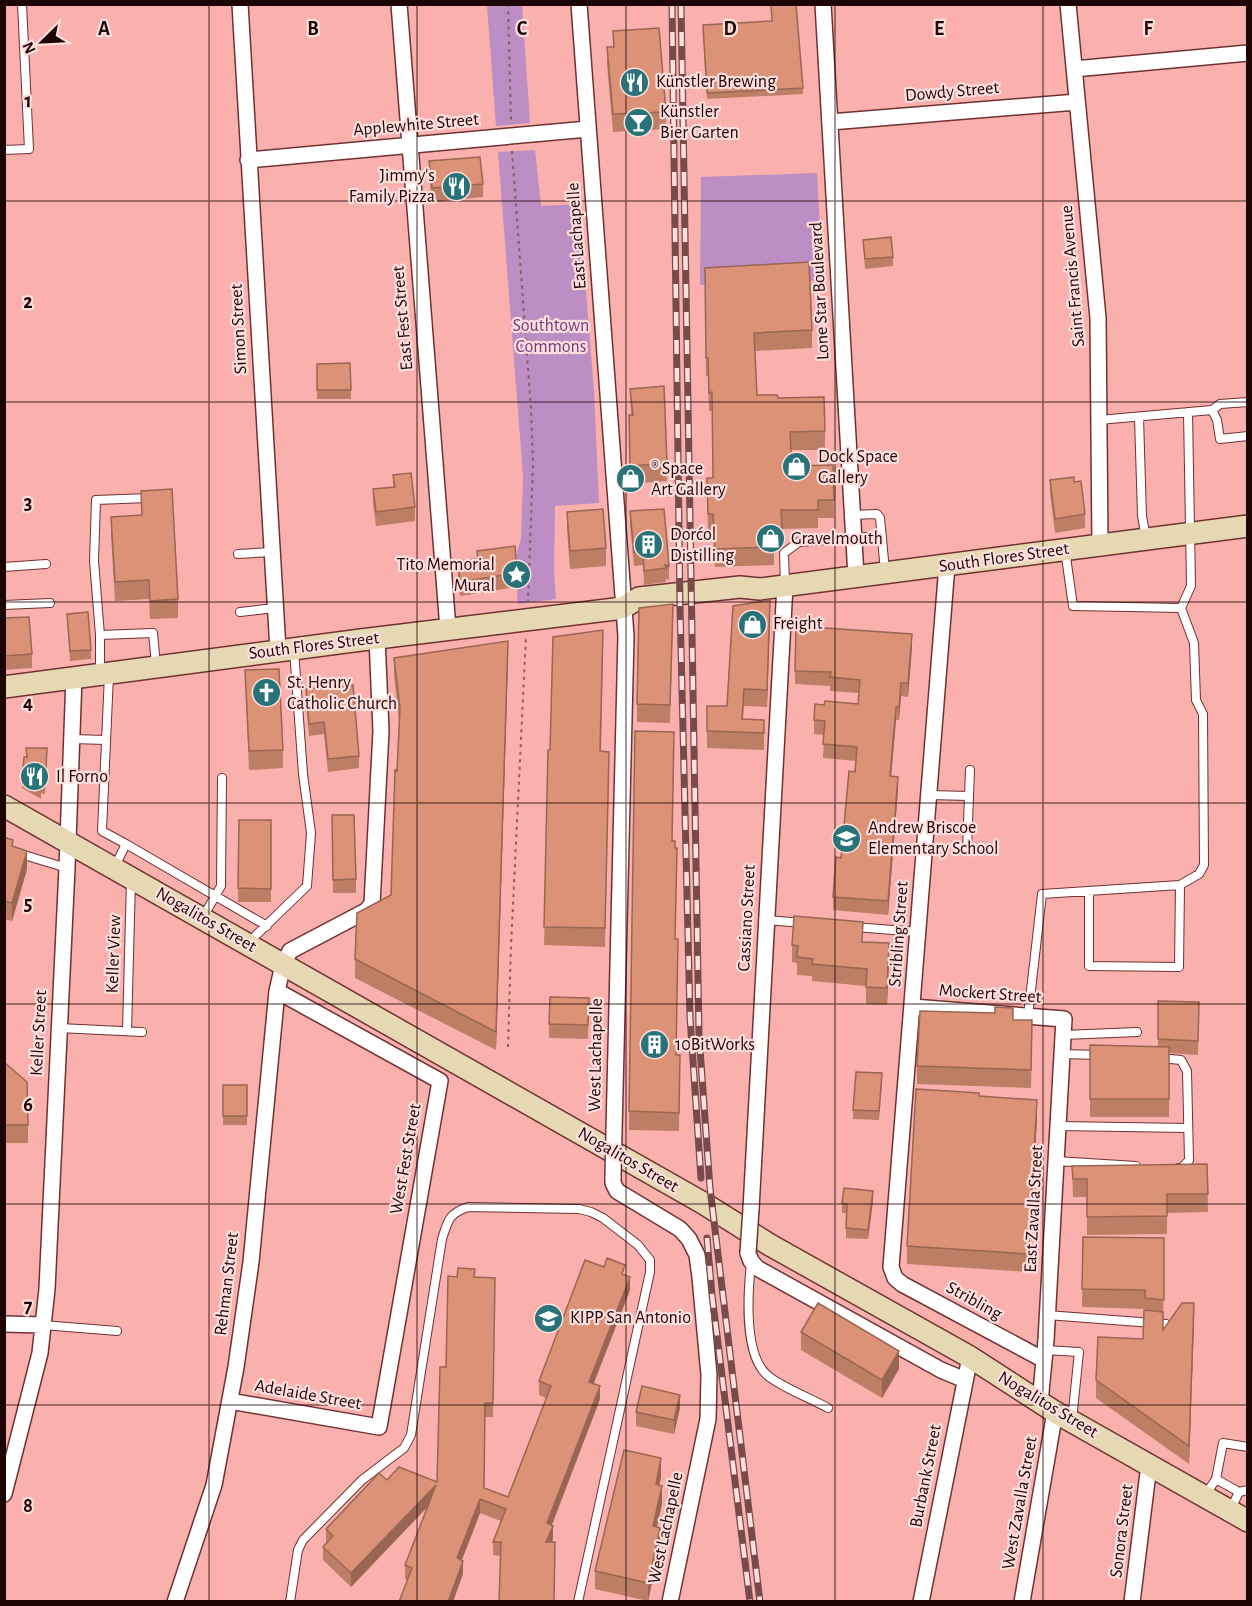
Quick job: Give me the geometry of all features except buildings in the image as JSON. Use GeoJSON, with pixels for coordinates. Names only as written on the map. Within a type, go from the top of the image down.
{"type":"FeatureCollection","features":[{"type":"Feature","properties":{"kind":"main road","name":"South Flores Street"},"geometry":{"type":"LineString","coordinates":[[4,687],[624,607],[639,612],[680,607],[740,599],[760,589],[785,585],[1248,526]]}},
{"type":"Feature","properties":{"kind":"main road","name":"Nogalitos Street"},"geometry":{"type":"LineString","coordinates":[[5,809],[434,1048],[703,1203],[770,1245],[970,1357],[1056,1412],[1204,1497],[1241,1504]]}},
{"type":"Feature","properties":{"kind":"street","name":"Simon Street"},"geometry":{"type":"LineString","coordinates":[[240,4],[274,608],[286,649]]}},
{"type":"Feature","properties":{"kind":"street","name":"East Fest Street"},"geometry":{"type":"LineString","coordinates":[[399,4],[448,629]]}},
{"type":"Feature","properties":{"kind":"street","name":"East Lachapelle"},"geometry":{"type":"LineString","coordinates":[[579,4],[624,607]]}},
{"type":"Feature","properties":{"kind":"street","name":"Lone Star Boulevard"},"geometry":{"type":"LineString","coordinates":[[823,4],[856,576]]}},
{"type":"Feature","properties":{"kind":"street","name":"Saint Francis Avenue"},"geometry":{"type":"LineString","coordinates":[[1068,4],[1098,318],[1100,545]]}},
{"type":"Feature","properties":{"kind":"street"},"geometry":{"type":"LineString","coordinates":[[1074,69],[1248,53]]}},
{"type":"Feature","properties":{"kind":"street","name":"Dowdy Street"},"geometry":{"type":"LineString","coordinates":[[830,122],[1077,102]]}},
{"type":"Feature","properties":{"kind":"street","name":"Applewhite Street"},"geometry":{"type":"LineString","coordinates":[[248,160],[588,129]]}},
{"type":"Feature","properties":{"kind":"street","name":"Stribling Street"},"geometry":{"type":"LineString","coordinates":[[892,1270],[947,565]]}},
{"type":"Feature","properties":{"kind":"street","name":"Cassiano Street"},"geometry":{"type":"LineString","coordinates":[[750,1257],[785,585]]}},
{"type":"Feature","properties":{"kind":"street","name":"West Lachapelle"},"geometry":{"type":"LineString","coordinates":[[624,607],[626,636],[613,1183],[617,1191],[672,1223],[688,1239],[697,1255],[709,1375],[708,1419],[670,1602]]}},
{"type":"Feature","properties":{"kind":"street"},"geometry":{"type":"LineString","coordinates":[[283,965],[290,951],[366,911],[372,904],[381,731],[377,638]]}},
{"type":"Feature","properties":{"kind":"street","name":"Keller Street"},"geometry":{"type":"LineString","coordinates":[[4,1494],[40,1353],[44,1325],[67,868],[74,677]]}},
{"type":"Feature","properties":{"kind":"street","name":"Rehman Street"},"geometry":{"type":"LineString","coordinates":[[175,1602],[214,1485],[230,1401],[251,1262],[277,990],[283,965]]}},
{"type":"Feature","properties":{"kind":"street","name":"West Fest Street"},"geometry":{"type":"LineString","coordinates":[[277,990],[440,1081],[379,1427]]}},
{"type":"Feature","properties":{"kind":"street","name":"Mockert Street"},"geometry":{"type":"LineString","coordinates":[[913,1007],[1064,1019]]}},
{"type":"Feature","properties":{"kind":"street","name":"East Zavalla Street"},"geometry":{"type":"LineString","coordinates":[[1056,1412],[1044,1355],[1064,1019]]}},
{"type":"Feature","properties":{"kind":"street"},"geometry":{"type":"LineString","coordinates":[[750,1257],[757,1268],[931,1365],[965,1380]]}},
{"type":"Feature","properties":{"kind":"street","name":"Stribling"},"geometry":{"type":"LineString","coordinates":[[892,1270],[895,1278],[902,1284],[1044,1355]]}},
{"type":"Feature","properties":{"kind":"street"},"geometry":{"type":"LineString","coordinates":[[4,1324],[44,1325]]}},
{"type":"Feature","properties":{"kind":"street","name":"Burbank Street"},"geometry":{"type":"LineString","coordinates":[[921,1602],[970,1357]]}},
{"type":"Feature","properties":{"kind":"street","name":"Adelaide Street"},"geometry":{"type":"LineString","coordinates":[[230,1401],[379,1427]]}},
{"type":"Feature","properties":{"kind":"street","name":"West Zavalla Street"},"geometry":{"type":"LineString","coordinates":[[1022,1602],[1056,1412]]}},
{"type":"Feature","properties":{"kind":"street","name":"Sonora Street"},"geometry":{"type":"LineString","coordinates":[[1132,1602],[1149,1465]]}},
{"type":"Feature","properties":{"kind":"lane"},"geometry":{"type":"LineString","coordinates":[[4,150],[28,149],[22,4]]}},
{"type":"Feature","properties":{"kind":"lane"},"geometry":{"type":"LineString","coordinates":[[1099,420],[1212,410],[1220,404],[1248,402]]}},
{"type":"Feature","properties":{"kind":"lane"},"geometry":{"type":"LineString","coordinates":[[1212,410],[1217,420],[1220,439],[1248,436]]}},
{"type":"Feature","properties":{"kind":"lane"},"geometry":{"type":"LineString","coordinates":[[1028,1016],[1042,894],[1180,885],[1199,874],[1204,865],[1203,714],[1196,700],[1194,643],[1181,608],[1191,586],[1188,412]]}},
{"type":"Feature","properties":{"kind":"lane"},"geometry":{"type":"LineString","coordinates":[[1139,417],[1142,516],[1146,539]]}},
{"type":"Feature","properties":{"kind":"lane"},"geometry":{"type":"LineString","coordinates":[[158,497],[96,500],[94,561],[104,673],[106,740],[102,831],[267,926]]}},
{"type":"Feature","properties":{"kind":"lane"},"geometry":{"type":"LineString","coordinates":[[852,515],[878,514],[885,573]]}},
{"type":"Feature","properties":{"kind":"lane"},"geometry":{"type":"LineString","coordinates":[[785,585],[784,553],[799,542],[882,536]]}},
{"type":"Feature","properties":{"kind":"lane"},"geometry":{"type":"LineString","coordinates":[[1065,549],[1066,572],[1073,606],[1181,608]]}},
{"type":"Feature","properties":{"kind":"lane"},"geometry":{"type":"LineString","coordinates":[[237,554],[271,552]]}},
{"type":"Feature","properties":{"kind":"lane"},"geometry":{"type":"LineString","coordinates":[[4,567],[46,564]]}},
{"type":"Feature","properties":{"kind":"lane"},"geometry":{"type":"LineString","coordinates":[[4,605],[50,603]]}},
{"type":"Feature","properties":{"kind":"lane"},"geometry":{"type":"LineString","coordinates":[[240,612],[274,608]]}},
{"type":"Feature","properties":{"kind":"lane"},"geometry":{"type":"LineString","coordinates":[[100,635],[153,633],[157,666]]}},
{"type":"Feature","properties":{"kind":"lane"},"geometry":{"type":"LineString","coordinates":[[248,943],[307,886],[311,833],[286,649]]}},
{"type":"Feature","properties":{"kind":"lane"},"geometry":{"type":"LineString","coordinates":[[72,740],[106,740]]}},
{"type":"Feature","properties":{"kind":"lane"},"geometry":{"type":"LineString","coordinates":[[967,850],[970,770]]}},
{"type":"Feature","properties":{"kind":"lane"},"geometry":{"type":"LineString","coordinates":[[202,918],[221,886],[222,778]]}},
{"type":"Feature","properties":{"kind":"lane"},"geometry":{"type":"LineString","coordinates":[[929,795],[969,796]]}},
{"type":"Feature","properties":{"kind":"lane"},"geometry":{"type":"LineString","coordinates":[[123,873],[126,844]]}},
{"type":"Feature","properties":{"kind":"lane"},"geometry":{"type":"LineString","coordinates":[[4,849],[67,868]]}},
{"type":"Feature","properties":{"kind":"lane","name":"Keller View"},"geometry":{"type":"LineString","coordinates":[[123,873],[127,1031]]}},
{"type":"Feature","properties":{"kind":"lane"},"geometry":{"type":"LineString","coordinates":[[1089,891],[1089,966],[1179,967],[1180,885]]}},
{"type":"Feature","properties":{"kind":"lane"},"geometry":{"type":"LineString","coordinates":[[766,920],[809,924]]}},
{"type":"Feature","properties":{"kind":"lane"},"geometry":{"type":"LineString","coordinates":[[845,926],[919,932]]}},
{"type":"Feature","properties":{"kind":"lane"},"geometry":{"type":"LineString","coordinates":[[59,1028],[142,1032]]}},
{"type":"Feature","properties":{"kind":"lane"},"geometry":{"type":"LineString","coordinates":[[1063,1035],[1137,1032]]}},
{"type":"Feature","properties":{"kind":"lane"},"geometry":{"type":"LineString","coordinates":[[1062,1054],[1110,1056]]}},
{"type":"Feature","properties":{"kind":"lane"},"geometry":{"type":"LineString","coordinates":[[1146,1058],[1181,1059],[1187,1071],[1189,1160],[1182,1168],[1170,1167]]}},
{"type":"Feature","properties":{"kind":"lane"},"geometry":{"type":"LineString","coordinates":[[1058,1126],[1188,1128]]}},
{"type":"Feature","properties":{"kind":"lane"},"geometry":{"type":"LineString","coordinates":[[1056,1161],[1146,1166]]}},
{"type":"Feature","properties":{"kind":"lane"},"geometry":{"type":"LineString","coordinates":[[290,1602],[298,1550],[303,1540],[362,1480],[404,1448],[411,1435],[442,1239],[448,1220],[455,1211],[468,1207],[579,1209],[603,1218],[638,1245],[650,1260],[650,1272],[578,1602]]}},
{"type":"Feature","properties":{"kind":"lane"},"geometry":{"type":"LineString","coordinates":[[750,1257],[751,1339],[761,1368],[775,1381],[828,1408]]}},
{"type":"Feature","properties":{"kind":"lane"},"geometry":{"type":"LineString","coordinates":[[1047,1315],[1166,1324]]}},
{"type":"Feature","properties":{"kind":"lane"},"geometry":{"type":"LineString","coordinates":[[44,1325],[117,1331]]}},
{"type":"Feature","properties":{"kind":"lane"},"geometry":{"type":"LineString","coordinates":[[1044,1355],[1079,1352],[1056,1412]]}},
{"type":"Feature","properties":{"kind":"lane"},"geometry":{"type":"LineString","coordinates":[[1204,1497],[1216,1479],[1223,1443],[1248,1447]]}},
{"type":"Feature","properties":{"kind":"lane"},"geometry":{"type":"LineString","coordinates":[[1216,1479],[1241,1504]]}},
{"type":"Feature","properties":{"kind":"path"},"geometry":{"type":"LineString","coordinates":[[508,4],[511,129]]}},
{"type":"Feature","properties":{"kind":"path"},"geometry":{"type":"LineString","coordinates":[[512,149],[531,409],[532,463],[528,603]]}},
{"type":"Feature","properties":{"kind":"path"},"geometry":{"type":"LineString","coordinates":[[508,1047],[526,636]]}},
{"type":"Feature","properties":{"kind":"green space"},"geometry":{"type":"Polygon","coordinates":[[[487,5],[522,5],[530,123],[496,126],[487,5]]]}},
{"type":"Feature","properties":{"kind":"green space","name":"Southtown Commons"},"geometry":{"type":"Polygon","coordinates":[[[535,150],[541,206],[579,204],[594,391],[599,503],[555,506],[556,599],[518,604],[515,560],[521,538],[523,476],[498,152],[535,150]]]}},
{"type":"Feature","properties":{"kind":"green space"},"geometry":{"type":"Polygon","coordinates":[[[817,173],[823,280],[700,285],[701,177],[817,173]]]}},
{"type":"Feature","properties":{"kind":"railway"},"geometry":{"type":"LineString","coordinates":[[672,4],[680,607],[690,1017],[701,1178]]}},
{"type":"Feature","properties":{"kind":"railway"},"geometry":{"type":"LineString","coordinates":[[681,4],[699,1035],[710,1188],[760,1602]]}},
{"type":"Feature","properties":{"kind":"railway"},"geometry":{"type":"LineString","coordinates":[[707,1238],[750,1602]]}},
{"type":"Feature","properties":{"kind":"place","name":"Künstler Brewing"},"geometry":{"type":"Point","coordinates":[635,82]}},
{"type":"Feature","properties":{"kind":"place","name":"Künstler Bier Garten"},"geometry":{"type":"Point","coordinates":[639,122]}},
{"type":"Feature","properties":{"kind":"place","name":"Jimmy's Family Pizza"},"geometry":{"type":"Point","coordinates":[456,186]}},
{"type":"Feature","properties":{"kind":"place","name":"Dock Space Gallery"},"geometry":{"type":"Point","coordinates":[797,467]}},
{"type":"Feature","properties":{"kind":"place","name":"® Space Art Gallery"},"geometry":{"type":"Point","coordinates":[630,479]}},
{"type":"Feature","properties":{"kind":"place","name":"Gravelmouth"},"geometry":{"type":"Point","coordinates":[770,539]}},
{"type":"Feature","properties":{"kind":"place","name":"Dorćol Distilling"},"geometry":{"type":"Point","coordinates":[649,545]}},
{"type":"Feature","properties":{"kind":"place","name":"Tito Memorial Mural"},"geometry":{"type":"Point","coordinates":[516,575]}},
{"type":"Feature","properties":{"kind":"place","name":"Freight"},"geometry":{"type":"Point","coordinates":[752,624]}},
{"type":"Feature","properties":{"kind":"place","name":"St. Henry Catholic Church"},"geometry":{"type":"Point","coordinates":[266,693]}},
{"type":"Feature","properties":{"kind":"place","name":"Il Forno"},"geometry":{"type":"Point","coordinates":[35,777]}},
{"type":"Feature","properties":{"kind":"place","name":"Andrew Briscoe Elementary School"},"geometry":{"type":"Point","coordinates":[847,838]}},
{"type":"Feature","properties":{"kind":"place","name":"10BitWorks"},"geometry":{"type":"Point","coordinates":[654,1045]}},
{"type":"Feature","properties":{"kind":"place","name":"KIPP San Antonio"},"geometry":{"type":"Point","coordinates":[549,1318]}}]}
